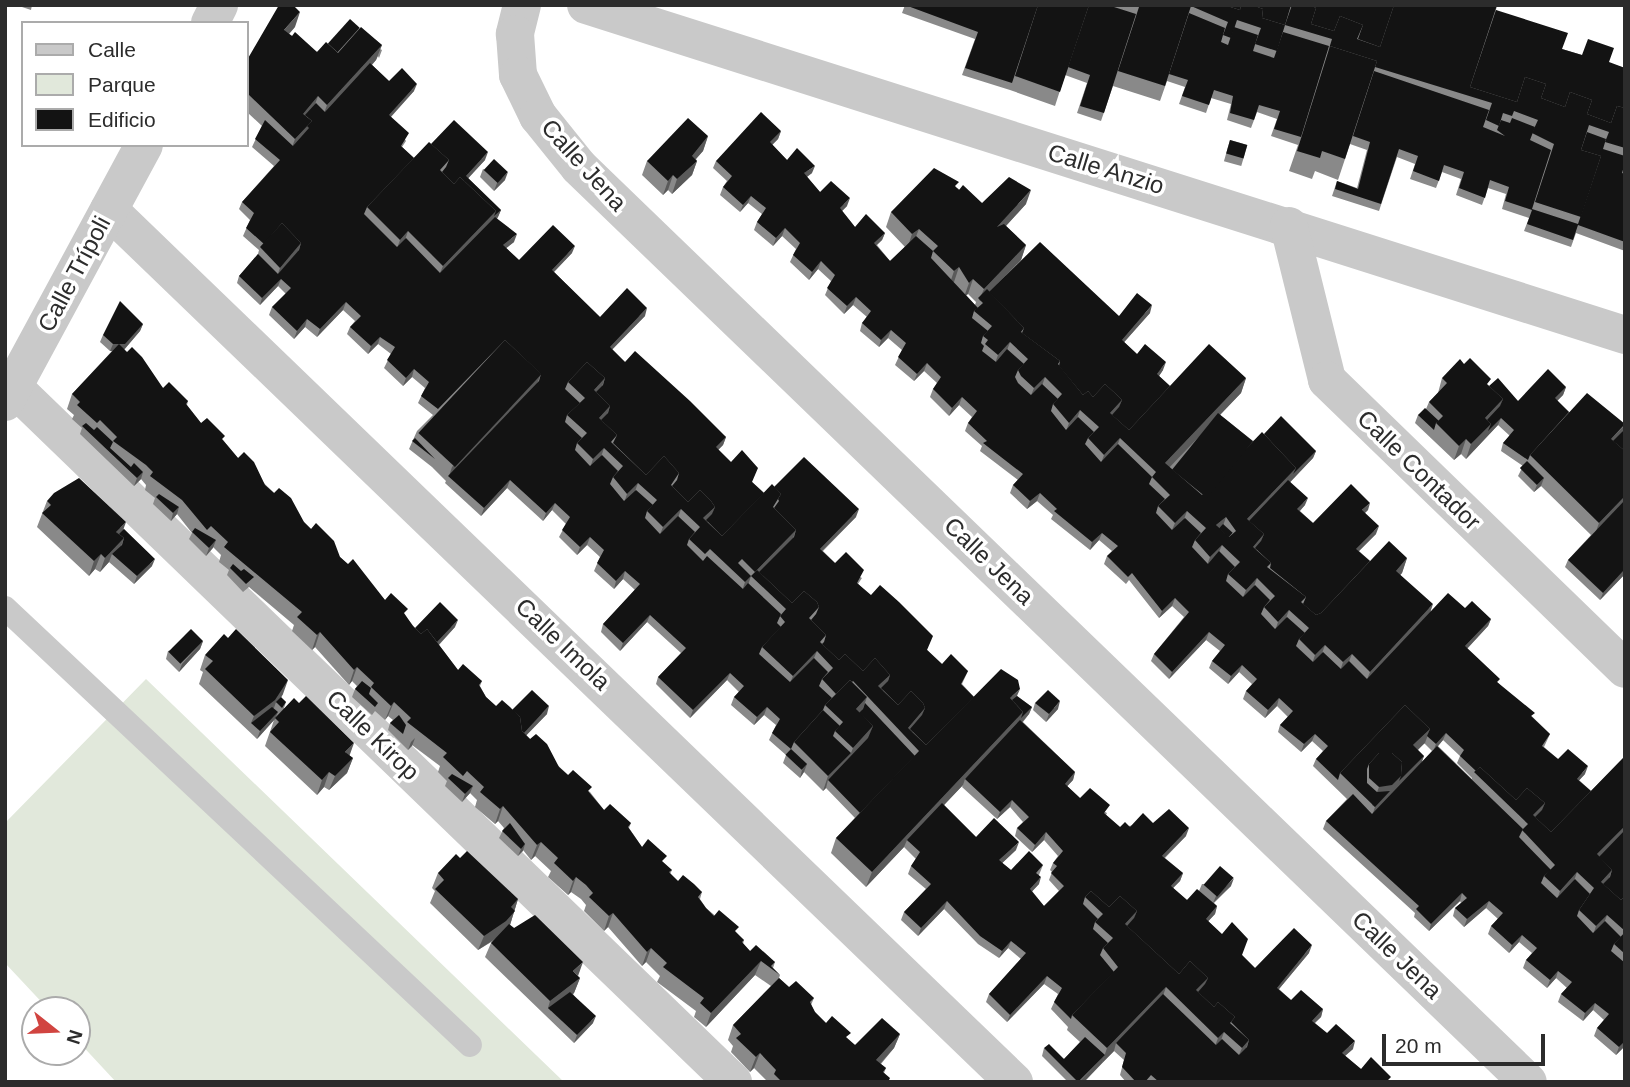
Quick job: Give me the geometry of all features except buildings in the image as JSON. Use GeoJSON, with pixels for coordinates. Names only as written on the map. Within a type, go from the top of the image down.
{"type":"FeatureCollection","features":[{"type":"Feature","properties":{"kind":"street"},"geometry":{"type":"LineString","coordinates":[[211,21],[219,5]]}},
{"type":"Feature","properties":{"kind":"street","name":"Calle Jena"},"geometry":{"type":"LineString","coordinates":[[523,5],[515,34],[518,75],[538,116],[579,167],[1528,1082]]}},
{"type":"Feature","properties":{"kind":"street","name":"Calle Anzio"},"geometry":{"type":"LineString","coordinates":[[586,5],[1289,226],[1625,335]]}},
{"type":"Feature","properties":{"kind":"street","name":"Calle Trípoli"},"geometry":{"type":"LineString","coordinates":[[9,395],[143,147]]}},
{"type":"Feature","properties":{"kind":"street","name":"Calle Imola"},"geometry":{"type":"LineString","coordinates":[[109,210],[1014,1082]]}},
{"type":"Feature","properties":{"kind":"street","name":"Calle Contador"},"geometry":{"type":"LineString","coordinates":[[1289,226],[1328,380],[1625,669]]}},
{"type":"Feature","properties":{"kind":"street","name":"Calle Kirop"},"geometry":{"type":"LineString","coordinates":[[9,395],[733,1082]]}},
{"type":"Feature","properties":{"kind":"lane"},"geometry":{"type":"LineString","coordinates":[[5,608],[470,1045]]}},
{"type":"Feature","properties":{"kind":"green space"},"geometry":{"type":"Polygon","coordinates":[[[146,679],[564,1082],[116,1082],[91,1055],[91,996],[36,996],[5,963],[5,823],[146,679]]]}}]}
